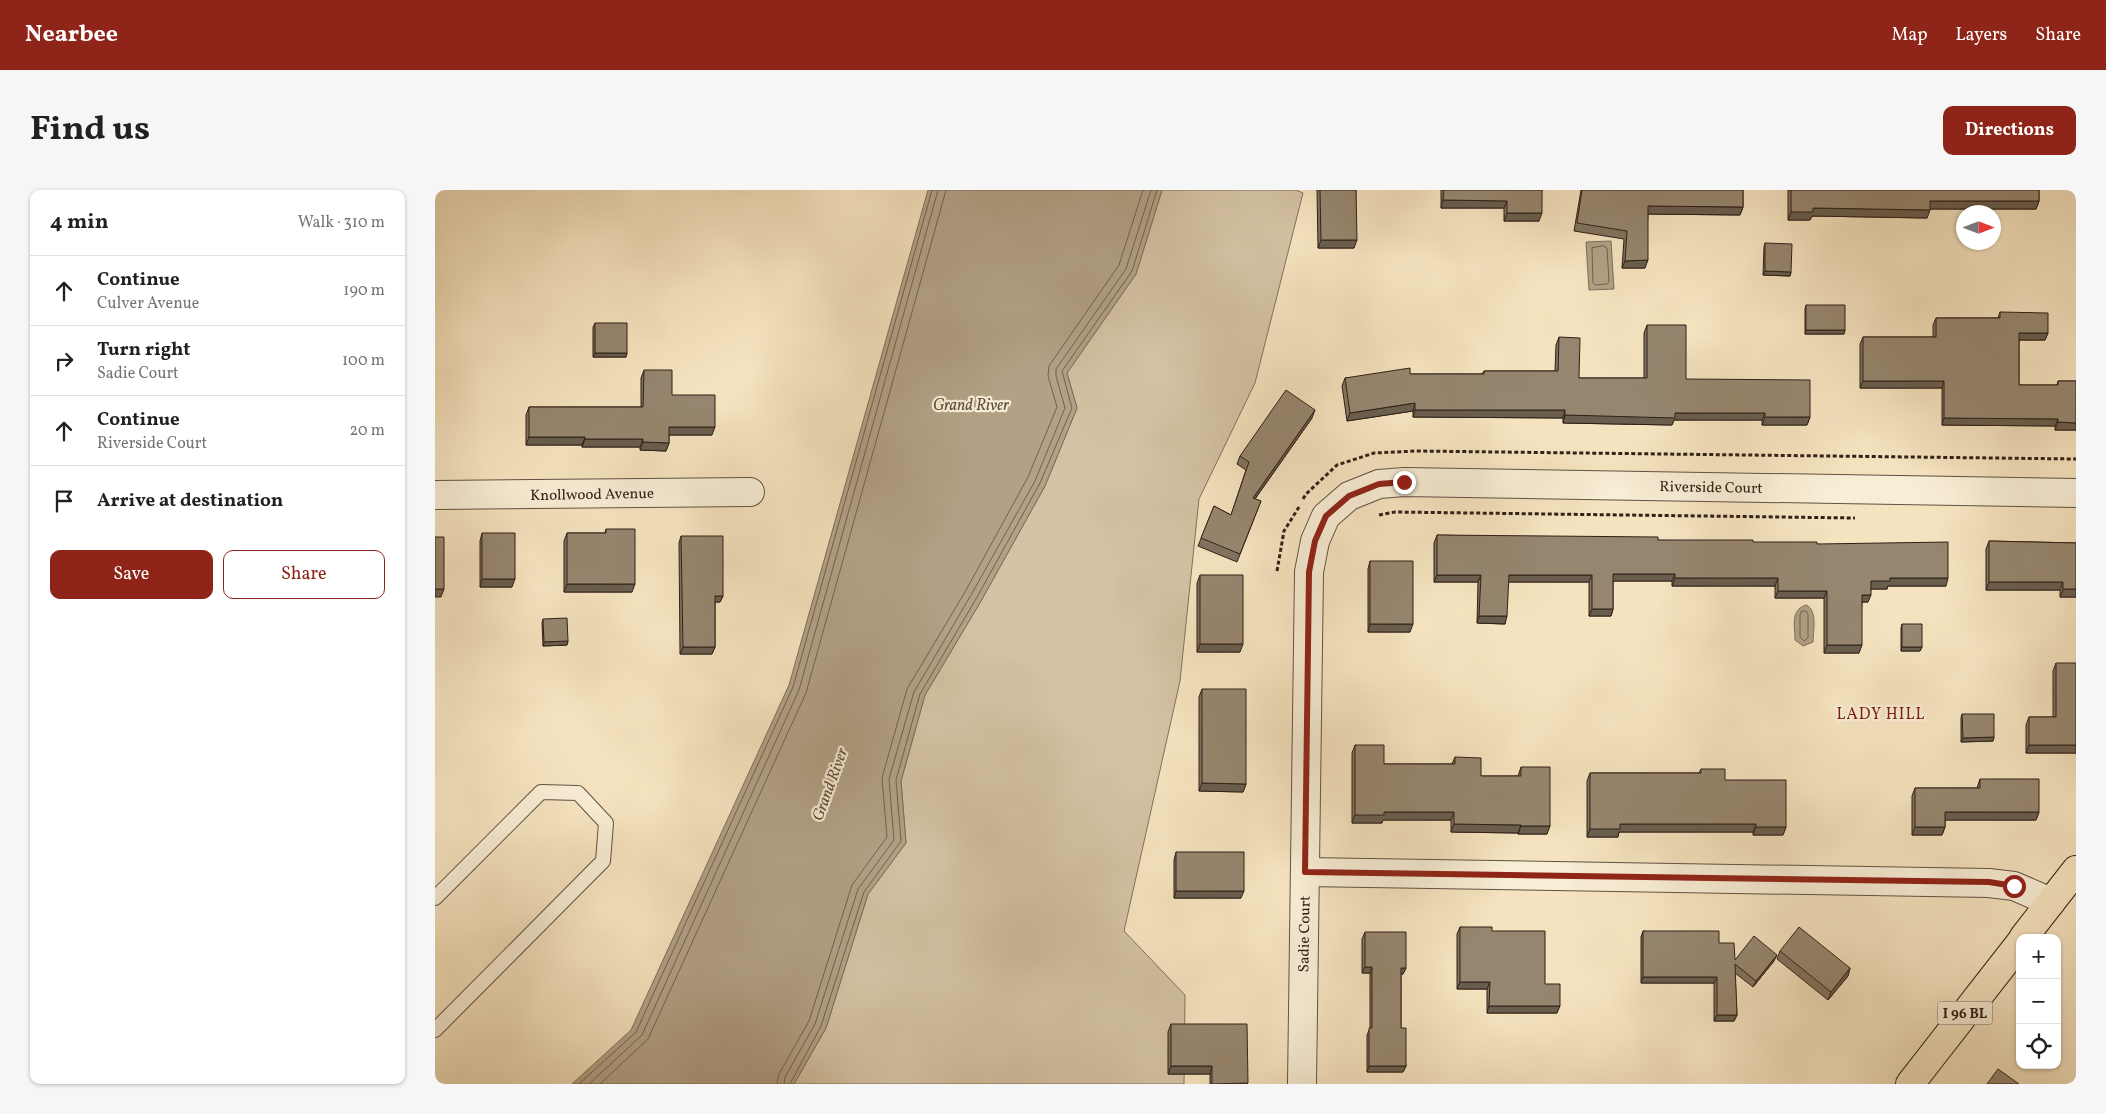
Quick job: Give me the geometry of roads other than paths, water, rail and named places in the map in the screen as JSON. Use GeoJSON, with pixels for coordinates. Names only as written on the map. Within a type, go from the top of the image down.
{"type":"FeatureCollection","features":[{"type":"Feature","properties":{"kind":"main road"},"geometry":{"type":"LineString","coordinates":[[2026,934],[2076,870]]}},
{"type":"Feature","properties":{"kind":"main road","name":"I 96 BL"},"geometry":{"type":"LineString","coordinates":[[1910,1084],[2016,947]]}},
{"type":"Feature","properties":{"kind":"street","name":"Riverside Court"},"geometry":{"type":"LineString","coordinates":[[1349,496],[1379,484],[1404,482],[2076,493]]}},
{"type":"Feature","properties":{"kind":"street","name":"Knollwood Avenue"},"geometry":{"type":"LineString","coordinates":[[435,495],[750,492]]}},
{"type":"Feature","properties":{"kind":"street","name":"Sadie Court"},"geometry":{"type":"LineString","coordinates":[[1302,1084],[1309,572],[1315,541],[1326,516],[1349,496]]}},
{"type":"Feature","properties":{"kind":"street"},"geometry":{"type":"LineString","coordinates":[[1305,872],[1989,882],[2014,886],[2051,902]]}},
{"type":"Feature","properties":{"kind":"lane"},"geometry":{"type":"LineString","coordinates":[[435,898],[541,792],[578,793],[606,823],[603,861],[435,1030]]}},
{"type":"Feature","properties":{"kind":"water","name":"Grand River"},"geometry":{"type":"Polygon","coordinates":[[[928,190],[1162,190],[1136,274],[1067,373],[1077,408],[1045,486],[981,601],[925,695],[901,781],[906,843],[868,894],[826,1028],[794,1084],[572,1084],[631,1030],[789,685],[928,190]]]}},
{"type":"Feature","properties":{"kind":"water"},"geometry":{"type":"Polygon","coordinates":[[[1611,241],[1614,289],[1589,290],[1586,242],[1611,241]]]}},
{"type":"Feature","properties":{"kind":"water"},"geometry":{"type":"Polygon","coordinates":[[[1806,605],[1812,611],[1813,616],[1813,642],[1803,646],[1795,640],[1795,615],[1801,607],[1806,605]]]}},
{"type":"Feature","properties":{"kind":"district","name":"LADY HILL"},"geometry":{"type":"Point","coordinates":[1881,713]}}]}
